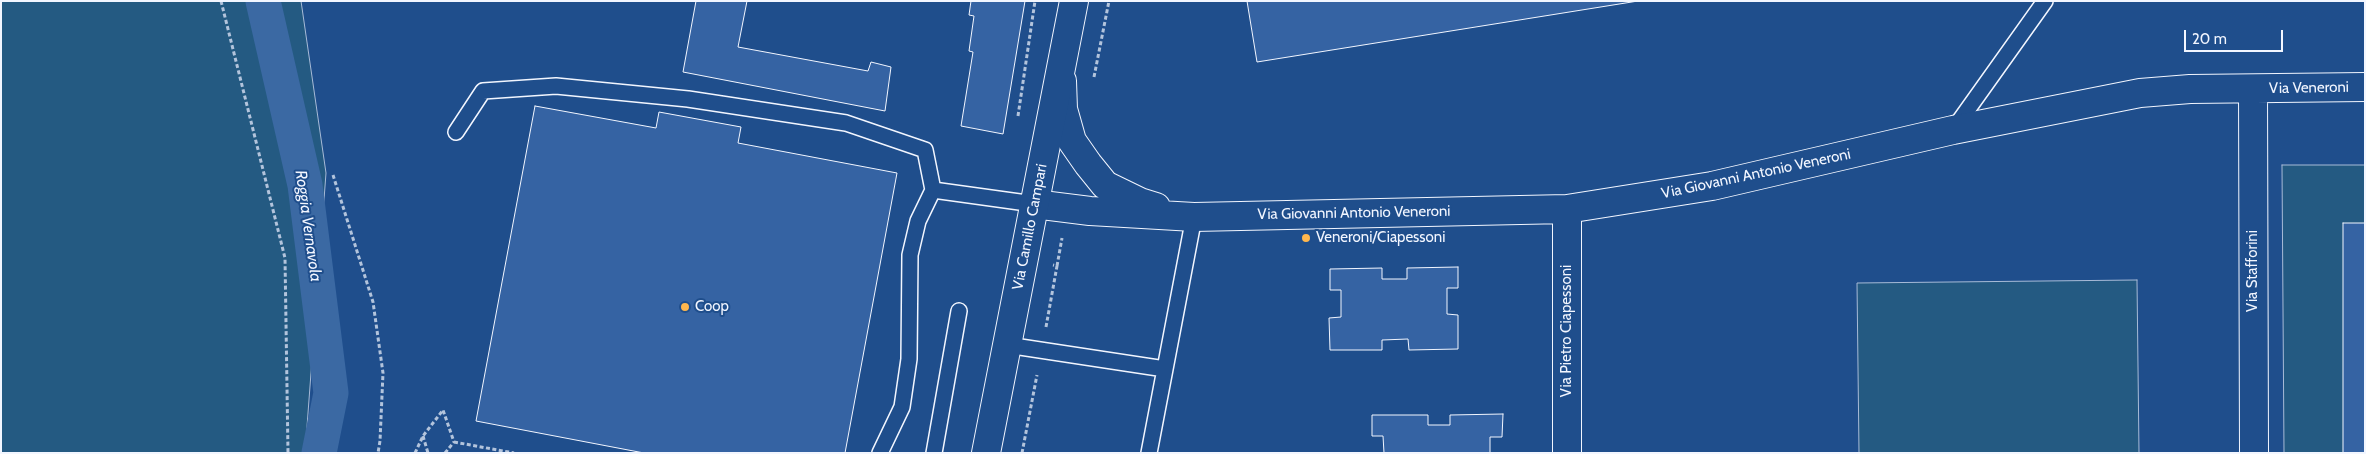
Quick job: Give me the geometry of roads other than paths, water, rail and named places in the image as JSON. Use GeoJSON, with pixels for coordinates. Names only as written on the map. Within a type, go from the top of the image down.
{"type":"FeatureCollection","features":[{"type":"Feature","properties":{"kind":"street","name":"Via Camillo Campari"},"geometry":{"type":"LineString","coordinates":[[986,453],[1074,1]]}},
{"type":"Feature","properties":{"kind":"street","name":"Via Giovanni Antonio Veneroni"},"geometry":{"type":"LineString","coordinates":[[1062,66],[1063,109],[1072,141],[1105,185],[1140,202],[1194,217]]}},
{"type":"Feature","properties":{"kind":"street","name":"Via Veneroni"},"geometry":{"type":"LineString","coordinates":[[2253,89],[2365,87]]}},
{"type":"Feature","properties":{"kind":"street","name":"Via Giovanni Antonio Veneroni"},"geometry":{"type":"LineString","coordinates":[[1034,204],[1090,211],[1194,217],[1567,209],[1712,186],[1954,130],[2140,93],[2190,89],[2253,89]]}},
{"type":"Feature","properties":{"kind":"street","name":"Via Stafforini"},"geometry":{"type":"LineString","coordinates":[[2253,89],[2254,453]]}},
{"type":"Feature","properties":{"kind":"street","name":"Via Pietro Ciapessoni"},"geometry":{"type":"LineString","coordinates":[[1567,209],[1567,453]]}},
{"type":"Feature","properties":{"kind":"lane"},"geometry":{"type":"LineString","coordinates":[[1954,130],[2045,1]]}},
{"type":"Feature","properties":{"kind":"lane"},"geometry":{"type":"LineString","coordinates":[[456,132],[483,91],[556,86],[688,98],[846,123],[925,150],[933,190],[918,221],[910,255],[909,359],[902,407],[881,452]]}},
{"type":"Feature","properties":{"kind":"lane"},"geometry":{"type":"LineString","coordinates":[[933,190],[1034,204]]}},
{"type":"Feature","properties":{"kind":"lane"},"geometry":{"type":"LineString","coordinates":[[1149,453],[1194,217]]}},
{"type":"Feature","properties":{"kind":"lane"},"geometry":{"type":"LineString","coordinates":[[934,453],[959,311]]}},
{"type":"Feature","properties":{"kind":"lane"},"geometry":{"type":"LineString","coordinates":[[1007,345],[1165,369]]}},
{"type":"Feature","properties":{"kind":"waterway","name":"Roggia Vernavola"},"geometry":{"type":"LineString","coordinates":[[263,1],[305,185],[331,393],[319,453]]}},
{"type":"Feature","properties":{"kind":"place","name":"Veneroni/Ciapessoni"},"geometry":{"type":"Point","coordinates":[1306,238]}},
{"type":"Feature","properties":{"kind":"place","name":"Coop"},"geometry":{"type":"Point","coordinates":[685,307]}}]}
